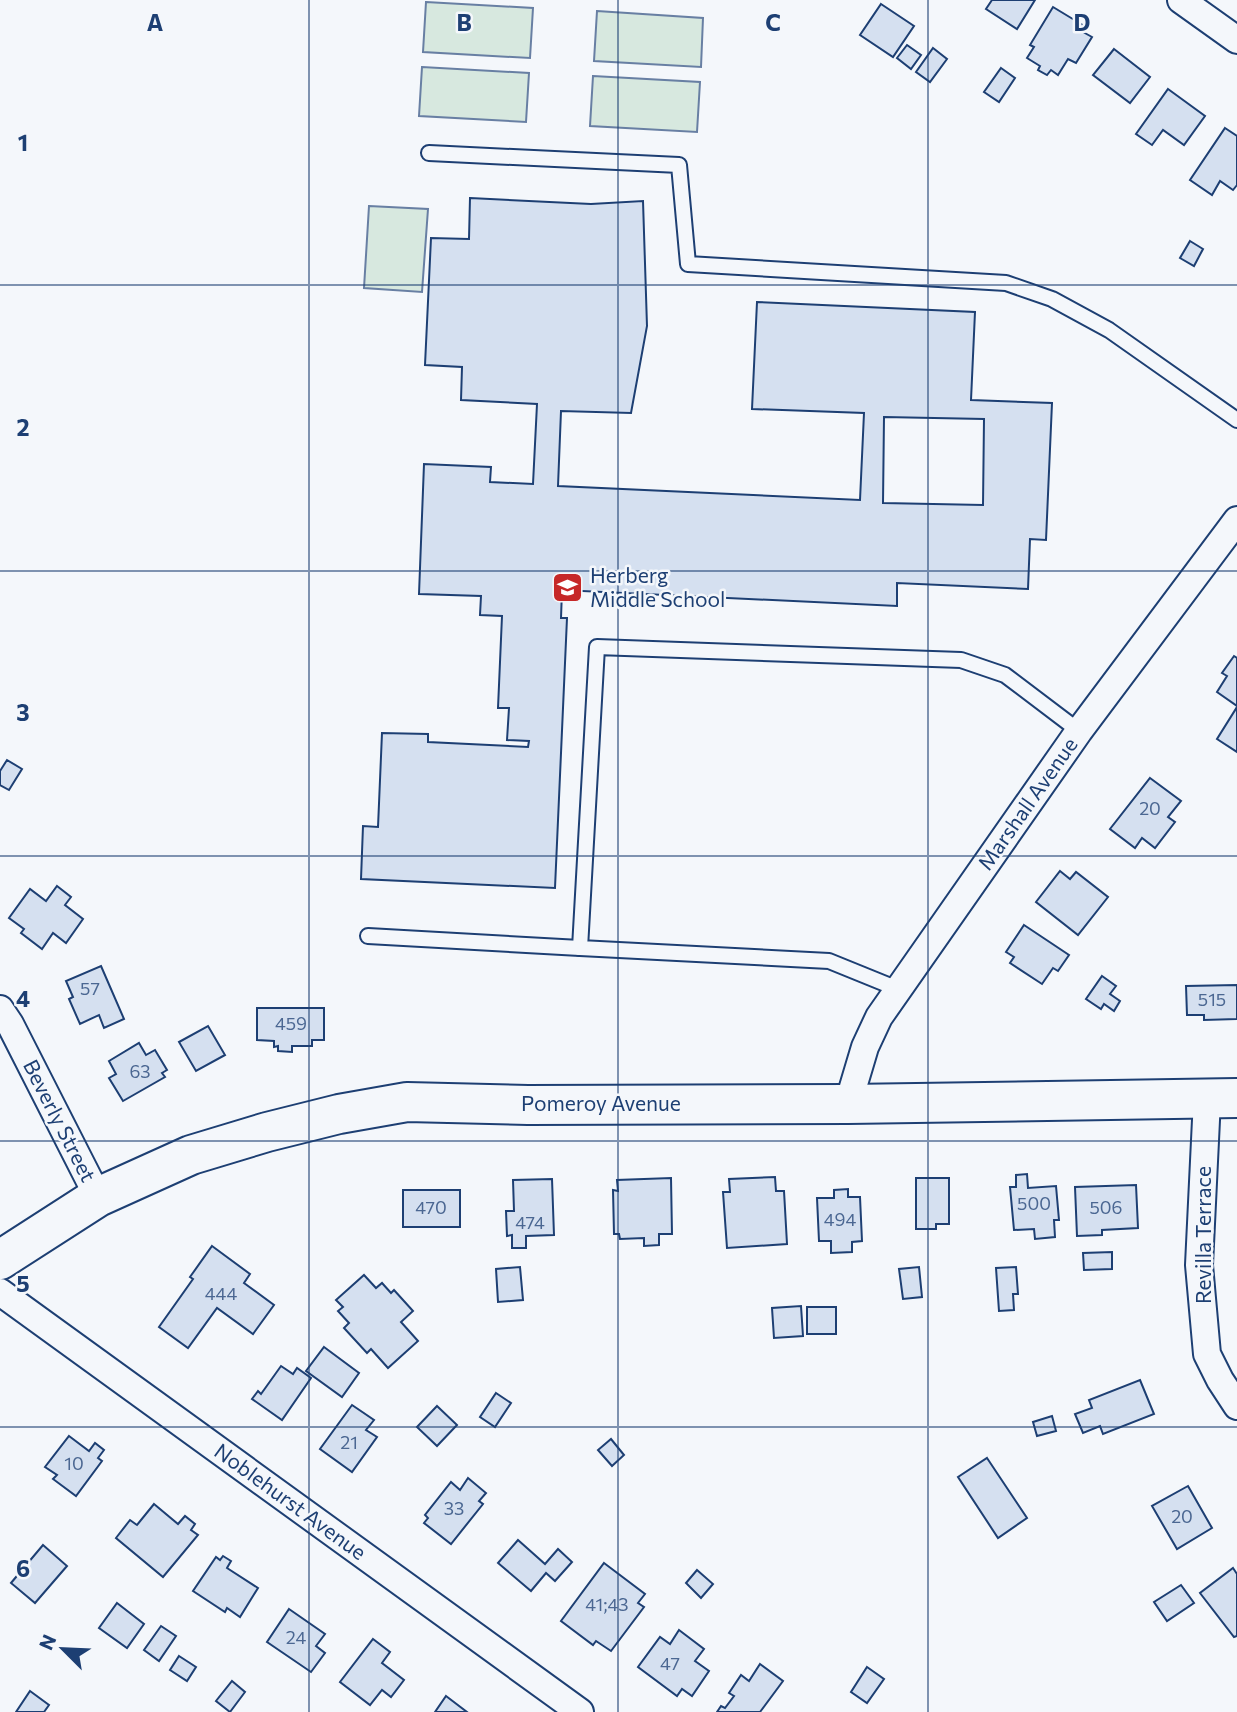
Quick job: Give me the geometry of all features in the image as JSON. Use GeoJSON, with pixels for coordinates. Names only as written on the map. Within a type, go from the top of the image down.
{"type":"FeatureCollection","features":[{"type":"Feature","properties":{"kind":"street"},"geometry":{"type":"LineString","coordinates":[[1181,0],[1237,40]]}},
{"type":"Feature","properties":{"kind":"street","name":"Marshall Avenue"},"geometry":{"type":"LineString","coordinates":[[848,1104],[865,1047],[878,1017],[1079,731],[1237,520]]}},
{"type":"Feature","properties":{"kind":"street","name":"Beverly Street"},"geometry":{"type":"LineString","coordinates":[[0,1009],[98,1197]]}},
{"type":"Feature","properties":{"kind":"street","name":"Pomeroy Avenue"},"geometry":{"type":"LineString","coordinates":[[0,1260],[98,1197],[191,1155],[339,1114],[407,1102],[528,1105],[848,1104],[1222,1098]]}},
{"type":"Feature","properties":{"kind":"street","name":"Revilla Terrace"},"geometry":{"type":"LineString","coordinates":[[1222,1098],[1199,1265],[1207,1354],[1237,1406]]}},
{"type":"Feature","properties":{"kind":"street","name":"Noblehurst Avenue"},"geometry":{"type":"LineString","coordinates":[[0,1292],[580,1712]]}},
{"type":"Feature","properties":{"kind":"lane"},"geometry":{"type":"LineString","coordinates":[[429,153],[679,165],[688,264],[1006,283],[1052,299],[1109,330],[1237,420]]}},
{"type":"Feature","properties":{"kind":"lane"},"geometry":{"type":"LineString","coordinates":[[580,948],[597,648],[961,660],[1005,675],[1079,731]]}},
{"type":"Feature","properties":{"kind":"lane"},"geometry":{"type":"LineString","coordinates":[[368,936],[829,961],[898,989]]}},
{"type":"Feature","properties":{"kind":"shaded area"},"geometry":{"type":"Polygon","coordinates":[[[426,2],[533,8],[530,58],[423,52],[426,2]]]}},
{"type":"Feature","properties":{"kind":"shaded area"},"geometry":{"type":"Polygon","coordinates":[[[597,11],[703,18],[701,67],[594,61],[597,11]]]}},
{"type":"Feature","properties":{"kind":"shaded area"},"geometry":{"type":"Polygon","coordinates":[[[422,67],[529,73],[526,122],[419,116],[422,67]]]}},
{"type":"Feature","properties":{"kind":"shaded area"},"geometry":{"type":"Polygon","coordinates":[[[593,76],[700,82],[697,132],[590,126],[593,76]]]}},
{"type":"Feature","properties":{"kind":"shaded area"},"geometry":{"type":"Polygon","coordinates":[[[369,206],[428,209],[422,292],[364,288],[369,206]]]}},
{"type":"Feature","properties":{"kind":"building"},"geometry":{"type":"Polygon","coordinates":[[[992,0],[1035,0],[1017,29],[986,9],[992,0]]]}},
{"type":"Feature","properties":{"kind":"building"},"geometry":{"type":"Polygon","coordinates":[[[881,4],[914,26],[893,57],[860,35],[881,4]]]}},
{"type":"Feature","properties":{"kind":"building"},"geometry":{"type":"Polygon","coordinates":[[[1053,7],[1086,27],[1083,32],[1092,37],[1076,63],[1068,59],[1058,75],[1051,70],[1047,75],[1038,70],[1040,66],[1027,58],[1034,47],[1030,45],[1053,7]]]}},
{"type":"Feature","properties":{"kind":"building"},"geometry":{"type":"Polygon","coordinates":[[[907,45],[921,55],[911,69],[897,58],[907,45]]]}},
{"type":"Feature","properties":{"kind":"building"},"geometry":{"type":"Polygon","coordinates":[[[933,48],[947,59],[930,82],[916,72],[933,48]]]}},
{"type":"Feature","properties":{"kind":"building"},"geometry":{"type":"Polygon","coordinates":[[[1114,49],[1150,77],[1130,103],[1093,75],[1114,49]]]}},
{"type":"Feature","properties":{"kind":"building"},"geometry":{"type":"Polygon","coordinates":[[[1001,68],[1015,78],[999,102],[984,92],[1001,68]]]}},
{"type":"Feature","properties":{"kind":"building"},"geometry":{"type":"Polygon","coordinates":[[[1168,89],[1205,116],[1184,145],[1163,130],[1152,145],[1136,134],[1168,89]]]}},
{"type":"Feature","properties":{"kind":"building"},"geometry":{"type":"Polygon","coordinates":[[[1225,128],[1237,136],[1237,185],[1233,190],[1220,181],[1212,195],[1190,180],[1225,128]]]}},
{"type":"Feature","properties":{"kind":"building"},"geometry":{"type":"Polygon","coordinates":[[[470,198],[591,204],[643,201],[647,326],[631,413],[561,411],[558,486],[860,500],[864,413],[752,409],[757,302],[975,312],[971,400],[1052,403],[1046,540],[1030,539],[1028,589],[897,583],[897,606],[562,590],[561,618],[567,618],[555,888],[361,879],[363,826],[378,827],[382,733],[428,734],[428,742],[528,747],[529,741],[507,740],[509,708],[498,708],[502,616],[480,615],[481,596],[419,594],[424,464],[491,467],[490,482],[533,484],[537,404],[461,400],[462,367],[425,365],[431,238],[469,239],[470,198]],[[884,417],[883,503],[983,505],[984,419],[884,417]]]}},
{"type":"Feature","properties":{"kind":"building"},"geometry":{"type":"Polygon","coordinates":[[[1190,241],[1203,249],[1194,266],[1180,258],[1190,241]]]}},
{"type":"Feature","properties":{"kind":"building"},"geometry":{"type":"Polygon","coordinates":[[[1234,656],[1237,658],[1237,706],[1217,692],[1227,676],[1222,673],[1234,656]]]}},
{"type":"Feature","properties":{"kind":"building"},"geometry":{"type":"Polygon","coordinates":[[[1237,707],[1237,752],[1217,739],[1237,707]]]}},
{"type":"Feature","properties":{"kind":"building"},"geometry":{"type":"Polygon","coordinates":[[[7,760],[22,769],[9,790],[0,785],[0,771],[7,760]]]}},
{"type":"Feature","properties":{"kind":"building"},"geometry":{"type":"Polygon","coordinates":[[[1150,778],[1181,801],[1168,817],[1175,822],[1155,848],[1142,838],[1135,848],[1110,829],[1150,778]]]}},
{"type":"Feature","properties":{"kind":"building"},"geometry":{"type":"Polygon","coordinates":[[[1060,871],[1070,879],[1076,872],[1108,897],[1078,935],[1036,902],[1060,871]]]}},
{"type":"Feature","properties":{"kind":"building"},"geometry":{"type":"Polygon","coordinates":[[[57,886],[71,897],[65,905],[83,919],[66,943],[53,933],[42,949],[21,933],[24,929],[9,918],[30,889],[46,901],[57,886]]]}},
{"type":"Feature","properties":{"kind":"building"},"geometry":{"type":"Polygon","coordinates":[[[1024,925],[1069,955],[1058,971],[1053,968],[1042,984],[1010,963],[1014,957],[1006,952],[1024,925]]]}},
{"type":"Feature","properties":{"kind":"building"},"geometry":{"type":"Polygon","coordinates":[[[101,966],[124,1019],[104,1028],[99,1015],[80,1024],[69,999],[73,997],[66,981],[101,966]]]}},
{"type":"Feature","properties":{"kind":"building"},"geometry":{"type":"Polygon","coordinates":[[[1102,976],[1116,986],[1110,994],[1120,1001],[1114,1011],[1104,1004],[1101,1009],[1086,999],[1102,976]]]}},
{"type":"Feature","properties":{"kind":"building"},"geometry":{"type":"Polygon","coordinates":[[[1237,985],[1237,1019],[1204,1020],[1204,1015],[1187,1015],[1186,986],[1237,985]]]}},
{"type":"Feature","properties":{"kind":"building"},"geometry":{"type":"Polygon","coordinates":[[[257,1008],[324,1008],[324,1040],[312,1040],[312,1046],[292,1046],[292,1052],[278,1051],[278,1046],[274,1047],[274,1041],[257,1040],[257,1008]]]}},
{"type":"Feature","properties":{"kind":"building"},"geometry":{"type":"Polygon","coordinates":[[[208,1026],[225,1055],[196,1071],[179,1042],[208,1026]]]}},
{"type":"Feature","properties":{"kind":"building"},"geometry":{"type":"Polygon","coordinates":[[[139,1043],[146,1055],[155,1050],[167,1070],[162,1073],[165,1077],[123,1101],[109,1078],[116,1074],[109,1061],[139,1043]]]}},
{"type":"Feature","properties":{"kind":"building"},"geometry":{"type":"Polygon","coordinates":[[[1027,1174],[1028,1188],[1056,1186],[1059,1220],[1054,1220],[1055,1237],[1035,1239],[1034,1229],[1014,1230],[1010,1187],[1016,1187],[1016,1175],[1027,1174]]]}},
{"type":"Feature","properties":{"kind":"building"},"geometry":{"type":"Polygon","coordinates":[[[775,1177],[776,1191],[784,1191],[787,1244],[727,1248],[723,1192],[730,1192],[729,1179],[775,1177]]]}},
{"type":"Feature","properties":{"kind":"building"},"geometry":{"type":"Polygon","coordinates":[[[671,1178],[672,1234],[659,1234],[659,1245],[644,1246],[644,1238],[620,1239],[619,1234],[614,1234],[613,1190],[618,1191],[617,1180],[671,1178]]]}},
{"type":"Feature","properties":{"kind":"building"},"geometry":{"type":"Polygon","coordinates":[[[916,1178],[949,1178],[949,1224],[936,1224],[936,1229],[916,1229],[916,1178]]]}},
{"type":"Feature","properties":{"kind":"building"},"geometry":{"type":"Polygon","coordinates":[[[552,1179],[554,1235],[526,1236],[526,1248],[512,1248],[512,1235],[507,1236],[506,1211],[514,1211],[513,1180],[552,1179]]]}},
{"type":"Feature","properties":{"kind":"building"},"geometry":{"type":"Polygon","coordinates":[[[1136,1185],[1138,1228],[1102,1230],[1102,1235],[1077,1236],[1075,1187],[1136,1185]]]}},
{"type":"Feature","properties":{"kind":"building"},"geometry":{"type":"Polygon","coordinates":[[[848,1189],[848,1197],[860,1197],[862,1241],[852,1242],[852,1252],[831,1253],[831,1241],[819,1241],[817,1198],[834,1198],[834,1190],[848,1189]]]}},
{"type":"Feature","properties":{"kind":"building"},"geometry":{"type":"Polygon","coordinates":[[[403,1190],[460,1190],[460,1227],[403,1227],[403,1190]]]}},
{"type":"Feature","properties":{"kind":"building"},"geometry":{"type":"Polygon","coordinates":[[[212,1246],[250,1274],[244,1283],[274,1305],[253,1334],[217,1308],[188,1348],[159,1327],[193,1279],[190,1277],[212,1246]]]}},
{"type":"Feature","properties":{"kind":"building"},"geometry":{"type":"Polygon","coordinates":[[[1112,1252],[1112,1269],[1084,1270],[1083,1253],[1112,1252]]]}},
{"type":"Feature","properties":{"kind":"building"},"geometry":{"type":"Polygon","coordinates":[[[520,1267],[523,1300],[498,1302],[496,1269],[520,1267]]]}},
{"type":"Feature","properties":{"kind":"building"},"geometry":{"type":"Polygon","coordinates":[[[919,1267],[922,1297],[903,1299],[899,1269],[919,1267]]]}},
{"type":"Feature","properties":{"kind":"building"},"geometry":{"type":"Polygon","coordinates":[[[1016,1267],[1018,1294],[1013,1294],[1014,1310],[999,1311],[996,1268],[1016,1267]]]}},
{"type":"Feature","properties":{"kind":"building"},"geometry":{"type":"Polygon","coordinates":[[[364,1275],[376,1288],[382,1283],[391,1293],[394,1290],[413,1311],[401,1322],[418,1341],[388,1368],[371,1349],[367,1353],[344,1328],[349,1323],[338,1311],[343,1307],[336,1300],[364,1275]]]}},
{"type":"Feature","properties":{"kind":"building"},"geometry":{"type":"Polygon","coordinates":[[[801,1306],[803,1336],[774,1338],[772,1308],[801,1306]]]}},
{"type":"Feature","properties":{"kind":"building"},"geometry":{"type":"Polygon","coordinates":[[[807,1307],[836,1307],[836,1334],[807,1334],[807,1307]]]}},
{"type":"Feature","properties":{"kind":"building"},"geometry":{"type":"Polygon","coordinates":[[[324,1347],[359,1373],[342,1397],[306,1371],[324,1347]]]}},
{"type":"Feature","properties":{"kind":"building"},"geometry":{"type":"Polygon","coordinates":[[[281,1366],[293,1374],[297,1368],[311,1378],[282,1420],[252,1399],[258,1391],[261,1394],[281,1366]]]}},
{"type":"Feature","properties":{"kind":"building"},"geometry":{"type":"Polygon","coordinates":[[[1140,1380],[1154,1414],[1103,1434],[1100,1426],[1083,1433],[1075,1414],[1092,1408],[1089,1400],[1140,1380]]]}},
{"type":"Feature","properties":{"kind":"building"},"geometry":{"type":"Polygon","coordinates":[[[496,1393],[511,1403],[495,1427],[480,1417],[496,1393]]]}},
{"type":"Feature","properties":{"kind":"building"},"geometry":{"type":"Polygon","coordinates":[[[352,1405],[374,1420],[366,1430],[377,1437],[352,1472],[320,1449],[352,1405]]]}},
{"type":"Feature","properties":{"kind":"building"},"geometry":{"type":"Polygon","coordinates":[[[437,1406],[457,1425],[437,1446],[417,1427],[437,1406]]]}},
{"type":"Feature","properties":{"kind":"building"},"geometry":{"type":"Polygon","coordinates":[[[1052,1416],[1056,1431],[1037,1436],[1033,1422],[1052,1416]]]}},
{"type":"Feature","properties":{"kind":"building"},"geometry":{"type":"Polygon","coordinates":[[[69,1436],[89,1451],[95,1443],[104,1450],[98,1458],[102,1461],[76,1496],[53,1479],[57,1475],[45,1467],[69,1436]]]}},
{"type":"Feature","properties":{"kind":"building"},"geometry":{"type":"Polygon","coordinates":[[[611,1439],[624,1455],[612,1466],[598,1450],[611,1439]]]}},
{"type":"Feature","properties":{"kind":"building"},"geometry":{"type":"Polygon","coordinates":[[[987,1458],[1027,1518],[998,1538],[958,1477],[987,1458]]]}},
{"type":"Feature","properties":{"kind":"building"},"geometry":{"type":"Polygon","coordinates":[[[468,1478],[486,1493],[479,1501],[483,1504],[451,1544],[424,1523],[428,1518],[425,1515],[451,1482],[460,1490],[468,1478]]]}},
{"type":"Feature","properties":{"kind":"building"},"geometry":{"type":"Polygon","coordinates":[[[1188,1486],[1212,1528],[1177,1549],[1152,1506],[1188,1486]]]}},
{"type":"Feature","properties":{"kind":"building"},"geometry":{"type":"Polygon","coordinates":[[[154,1504],[178,1524],[185,1516],[195,1524],[191,1530],[198,1535],[163,1577],[116,1538],[130,1520],[137,1525],[154,1504]]]}},
{"type":"Feature","properties":{"kind":"building"},"geometry":{"type":"Polygon","coordinates":[[[518,1540],[545,1564],[558,1549],[572,1562],[555,1581],[546,1573],[531,1591],[498,1563],[518,1540]]]}},
{"type":"Feature","properties":{"kind":"building"},"geometry":{"type":"Polygon","coordinates":[[[43,1545],[67,1566],[35,1603],[11,1583],[43,1545]]]}},
{"type":"Feature","properties":{"kind":"building"},"geometry":{"type":"Polygon","coordinates":[[[223,1556],[231,1561],[227,1568],[258,1588],[240,1617],[227,1608],[225,1612],[193,1591],[216,1557],[220,1560],[223,1556]]]}},
{"type":"Feature","properties":{"kind":"building"},"geometry":{"type":"Polygon","coordinates":[[[604,1563],[645,1594],[638,1603],[644,1607],[611,1651],[596,1641],[593,1645],[561,1621],[604,1563]]]}},
{"type":"Feature","properties":{"kind":"building"},"geometry":{"type":"Polygon","coordinates":[[[1233,1568],[1237,1574],[1237,1636],[1234,1637],[1200,1593],[1233,1568]]]}},
{"type":"Feature","properties":{"kind":"building"},"geometry":{"type":"Polygon","coordinates":[[[697,1570],[713,1584],[701,1598],[686,1583],[697,1570]]]}},
{"type":"Feature","properties":{"kind":"building"},"geometry":{"type":"Polygon","coordinates":[[[1181,1585],[1194,1603],[1167,1621],[1154,1602],[1181,1585]]]}},
{"type":"Feature","properties":{"kind":"building"},"geometry":{"type":"Polygon","coordinates":[[[117,1603],[144,1624],[127,1648],[99,1628],[117,1603]]]}},
{"type":"Feature","properties":{"kind":"building"},"geometry":{"type":"Polygon","coordinates":[[[289,1609],[325,1634],[316,1646],[325,1653],[311,1672],[267,1642],[289,1609]]]}},
{"type":"Feature","properties":{"kind":"building"},"geometry":{"type":"Polygon","coordinates":[[[161,1626],[176,1636],[159,1661],[144,1650],[161,1626]]]}},
{"type":"Feature","properties":{"kind":"building"},"geometry":{"type":"Polygon","coordinates":[[[679,1630],[704,1649],[695,1661],[709,1671],[692,1696],[682,1689],[677,1696],[638,1667],[660,1637],[670,1644],[679,1630]]]}},
{"type":"Feature","properties":{"kind":"building"},"geometry":{"type":"Polygon","coordinates":[[[373,1639],[390,1652],[382,1663],[404,1680],[391,1697],[382,1690],[370,1705],[340,1682],[373,1639]]]}},
{"type":"Feature","properties":{"kind":"building"},"geometry":{"type":"Polygon","coordinates":[[[179,1656],[196,1667],[187,1681],[170,1670],[179,1656]]]}},
{"type":"Feature","properties":{"kind":"building"},"geometry":{"type":"Polygon","coordinates":[[[760,1664],[783,1681],[760,1712],[717,1712],[721,1706],[725,1708],[734,1696],[729,1693],[741,1675],[749,1681],[760,1664]]]}},
{"type":"Feature","properties":{"kind":"building"},"geometry":{"type":"Polygon","coordinates":[[[867,1667],[884,1679],[867,1703],[851,1692],[867,1667]]]}},
{"type":"Feature","properties":{"kind":"building"},"geometry":{"type":"Polygon","coordinates":[[[232,1681],[245,1692],[230,1712],[216,1701],[232,1681]]]}},
{"type":"Feature","properties":{"kind":"building"},"geometry":{"type":"Polygon","coordinates":[[[30,1691],[49,1705],[44,1712],[16,1712],[30,1691]]]}},
{"type":"Feature","properties":{"kind":"building"},"geometry":{"type":"Polygon","coordinates":[[[446,1696],[467,1712],[435,1712],[446,1696]]]}},
{"type":"Feature","properties":{"kind":"place","name":"Herberg Middle School"},"geometry":{"type":"Point","coordinates":[567,588]}}]}
